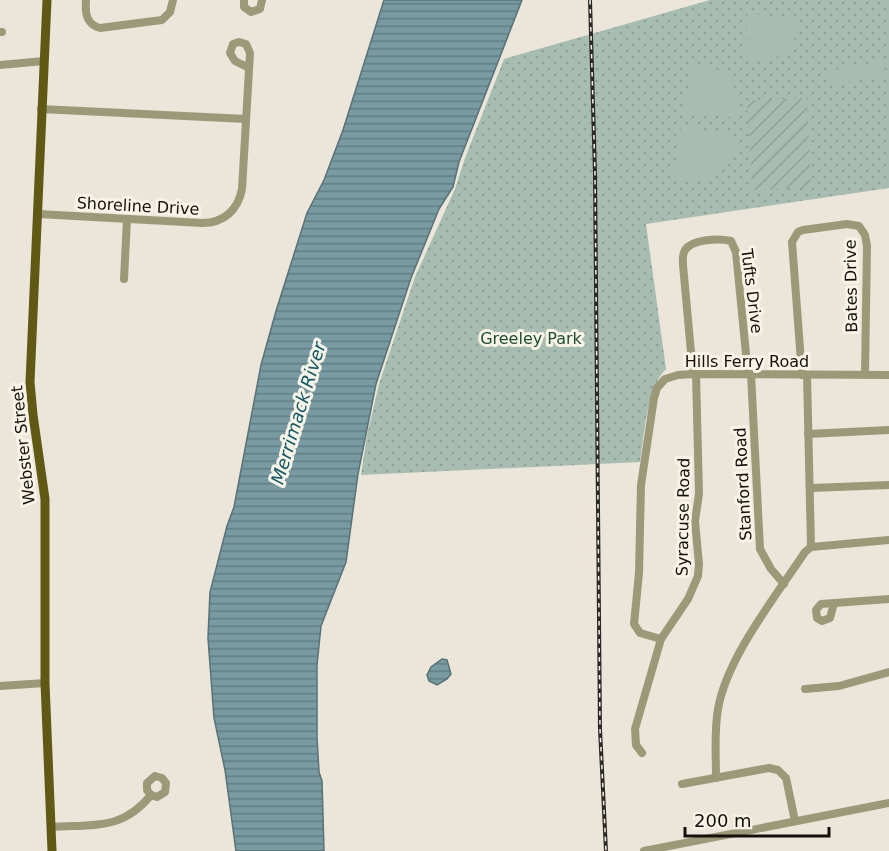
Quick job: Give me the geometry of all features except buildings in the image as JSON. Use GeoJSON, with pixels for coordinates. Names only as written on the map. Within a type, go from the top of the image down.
{"type":"FeatureCollection","features":[{"type":"Feature","properties":{"kind":"main road","name":"Webster Street"},"geometry":{"type":"LineString","coordinates":[[47,0],[30,382],[45,499],[45,682],[52,851]]}},
{"type":"Feature","properties":{"kind":"street"},"geometry":{"type":"LineString","coordinates":[[86,0],[87,18],[92,25],[100,28],[162,20],[170,12],[173,0]]}},
{"type":"Feature","properties":{"kind":"street"},"geometry":{"type":"LineString","coordinates":[[244,0],[244,7],[251,12],[260,9],[261,0]]}},
{"type":"Feature","properties":{"kind":"street"},"geometry":{"type":"LineString","coordinates":[[0,65],[44,61]]}},
{"type":"Feature","properties":{"kind":"street","name":"Shoreline Drive"},"geometry":{"type":"LineString","coordinates":[[38,214],[209,223],[229,214],[238,203],[243,189],[249,68]]}},
{"type":"Feature","properties":{"kind":"street"},"geometry":{"type":"LineString","coordinates":[[41,109],[246,119]]}},
{"type":"Feature","properties":{"kind":"street"},"geometry":{"type":"LineString","coordinates":[[124,279],[127,219]]}},
{"type":"Feature","properties":{"kind":"street","name":"Bates Drive"},"geometry":{"type":"LineString","coordinates":[[804,375],[792,242],[798,232],[803,230],[848,224],[859,226],[865,235],[867,246],[865,375]]}},
{"type":"Feature","properties":{"kind":"street","name":"Tufts Drive"},"geometry":{"type":"LineString","coordinates":[[694,374],[683,264],[684,253],[687,248],[697,243],[725,240],[731,241],[736,252],[750,374]]}},
{"type":"Feature","properties":{"kind":"street","name":"Hills Ferry Road"},"geometry":{"type":"LineString","coordinates":[[661,639],[640,633],[634,624],[639,573],[639,514],[643,468],[657,388],[670,376],[694,374],[889,375]]}},
{"type":"Feature","properties":{"kind":"street","name":"Syracuse Road"},"geometry":{"type":"LineString","coordinates":[[642,753],[636,745],[635,729],[661,639],[688,599],[698,576],[695,521],[699,494],[694,374]]}},
{"type":"Feature","properties":{"kind":"street","name":"Stanford Road"},"geometry":{"type":"LineString","coordinates":[[750,374],[760,549],[771,569],[784,584]]}},
{"type":"Feature","properties":{"kind":"street"},"geometry":{"type":"LineString","coordinates":[[804,375],[811,488],[811,547]]}},
{"type":"Feature","properties":{"kind":"street"},"geometry":{"type":"LineString","coordinates":[[808,434],[889,430]]}},
{"type":"Feature","properties":{"kind":"street"},"geometry":{"type":"LineString","coordinates":[[811,488],[889,485]]}},
{"type":"Feature","properties":{"kind":"street"},"geometry":{"type":"LineString","coordinates":[[716,778],[716,719],[724,687],[761,616],[805,552],[811,547],[889,540]]}},
{"type":"Feature","properties":{"kind":"street"},"geometry":{"type":"LineString","coordinates":[[834,603],[889,599]]}},
{"type":"Feature","properties":{"kind":"street"},"geometry":{"type":"LineString","coordinates":[[805,689],[839,686],[889,672]]}},
{"type":"Feature","properties":{"kind":"street"},"geometry":{"type":"LineString","coordinates":[[0,686],[45,682]]}},
{"type":"Feature","properties":{"kind":"street"},"geometry":{"type":"LineString","coordinates":[[682,784],[769,768],[778,770],[786,778],[795,821]]}},
{"type":"Feature","properties":{"kind":"street"},"geometry":{"type":"LineString","coordinates":[[51,827],[120,821],[134,813],[151,795]]}},
{"type":"Feature","properties":{"kind":"street"},"geometry":{"type":"LineString","coordinates":[[644,851],[889,803]]}},
{"type":"Feature","properties":{"kind":"green space","name":"Greeley Park"},"geometry":{"type":"Polygon","coordinates":[[[710,0],[889,0],[889,188],[646,224],[666,369],[654,387],[650,399],[640,462],[361,475],[367,435],[379,384],[415,277],[455,189],[504,59],[710,0]]]}},
{"type":"Feature","properties":{"kind":"green space"},"geometry":{"type":"Polygon","coordinates":[[[747,14],[797,18],[797,30],[790,47],[777,57],[746,60],[747,14]]]}},
{"type":"Feature","properties":{"kind":"green space"},"geometry":{"type":"Polygon","coordinates":[[[883,61],[886,75],[831,85],[829,71],[883,61]]]}},
{"type":"Feature","properties":{"kind":"green space"},"geometry":{"type":"Polygon","coordinates":[[[693,64],[716,69],[730,79],[736,95],[736,118],[684,112],[693,64]]]}},
{"type":"Feature","properties":{"kind":"green space"},"geometry":{"type":"Polygon","coordinates":[[[807,98],[811,188],[752,190],[747,101],[807,98]]]}},
{"type":"Feature","properties":{"kind":"green space"},"geometry":{"type":"Polygon","coordinates":[[[681,126],[738,137],[736,149],[725,168],[708,179],[673,181],[681,126]]]}},
{"type":"Feature","properties":{"kind":"water","name":"Merrimack River"},"geometry":{"type":"Polygon","coordinates":[[[384,0],[522,0],[459,162],[453,187],[439,209],[411,278],[376,384],[358,474],[346,562],[321,626],[317,665],[317,737],[319,772],[322,781],[324,851],[236,851],[225,770],[214,718],[208,638],[210,592],[234,507],[261,365],[276,311],[307,213],[324,180],[343,130],[384,0]]]}},
{"type":"Feature","properties":{"kind":"water"},"geometry":{"type":"Polygon","coordinates":[[[442,659],[447,660],[451,674],[437,685],[429,681],[427,675],[431,667],[442,659]]]}},
{"type":"Feature","properties":{"kind":"railway"},"geometry":{"type":"LineString","coordinates":[[590,0],[595,174],[600,729],[606,851]]}}]}
